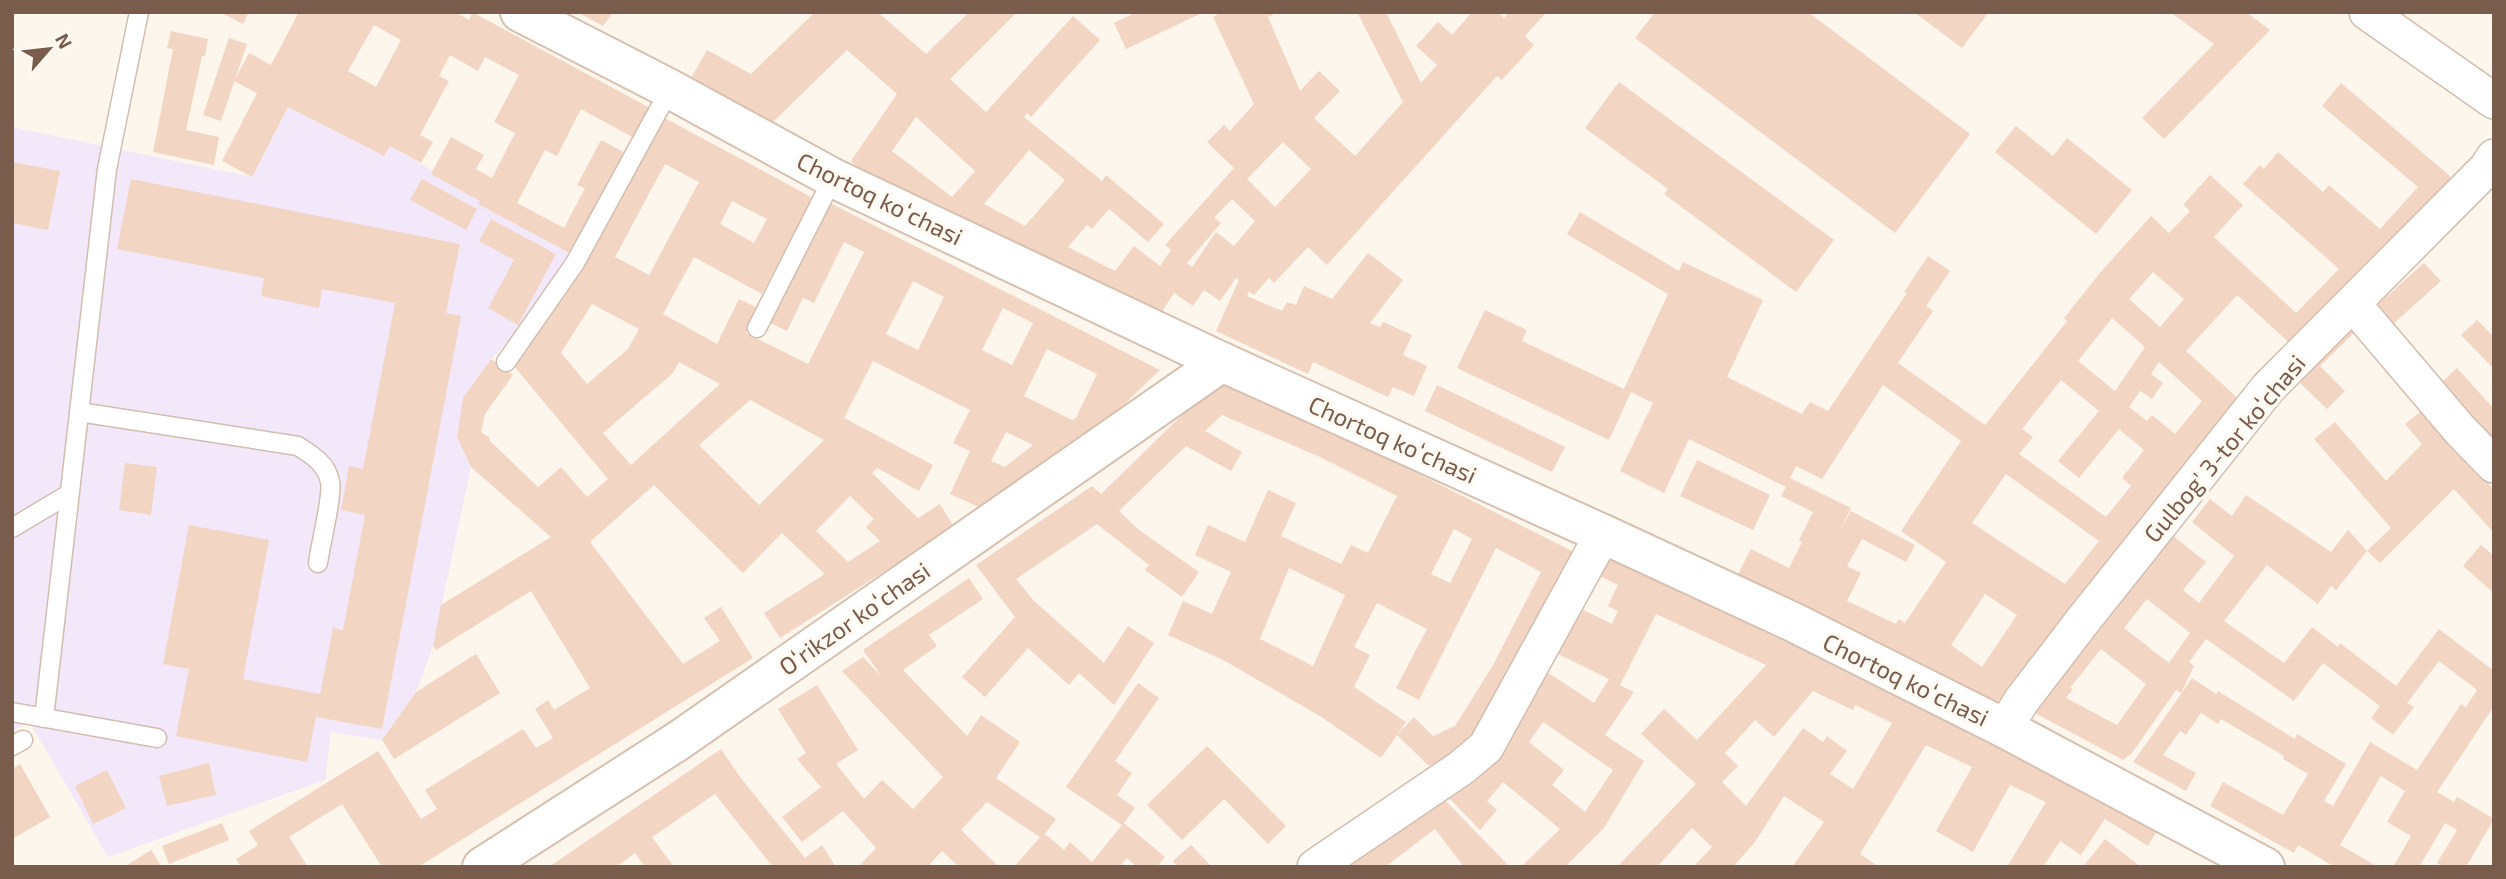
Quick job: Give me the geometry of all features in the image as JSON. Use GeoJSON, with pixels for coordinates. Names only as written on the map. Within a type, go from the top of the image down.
{"type":"FeatureCollection","features":[{"type":"Feature","properties":{"kind":"main road","name":"Chortoq koʻchasi"},"geometry":{"type":"LineString","coordinates":[[520,12],[670,89],[833,178],[1222,362],[1793,622],[2004,728],[2265,867]]}},
{"type":"Feature","properties":{"kind":"main road","name":"Oʻrikzor koʻchasi"},"geometry":{"type":"LineString","coordinates":[[482,867],[678,741],[1222,362]]}},
{"type":"Feature","properties":{"kind":"street"},"geometry":{"type":"LineString","coordinates":[[2367,12],[2494,101]]}},
{"type":"Feature","properties":{"kind":"street","name":"Gulbog' 3-tor koʻchasi"},"geometry":{"type":"LineString","coordinates":[[2004,728],[2081,622],[2268,388],[2487,168],[2494,157]]}},
{"type":"Feature","properties":{"kind":"street"},"geometry":{"type":"LineString","coordinates":[[2353,304],[2460,430],[2494,465]]}},
{"type":"Feature","properties":{"kind":"street"},"geometry":{"type":"LineString","coordinates":[[1315,867],[1461,768],[1486,747],[1603,534]]}},
{"type":"Feature","properties":{"kind":"lane"},"geometry":{"type":"LineString","coordinates":[[44,718],[107,169],[139,12]]}},
{"type":"Feature","properties":{"kind":"lane"},"geometry":{"type":"LineString","coordinates":[[506,362],[575,263],[670,89]]}},
{"type":"Feature","properties":{"kind":"lane"},"geometry":{"type":"LineString","coordinates":[[757,328],[833,178]]}},
{"type":"Feature","properties":{"kind":"lane"},"geometry":{"type":"LineString","coordinates":[[79,412],[298,446],[314,456],[325,468],[331,483],[318,563]]}},
{"type":"Feature","properties":{"kind":"lane"},"geometry":{"type":"LineString","coordinates":[[12,528],[69,494]]}},
{"type":"Feature","properties":{"kind":"lane"},"geometry":{"type":"LineString","coordinates":[[12,712],[157,738]]}},
{"type":"Feature","properties":{"kind":"shaded area"},"geometry":{"type":"Polygon","coordinates":[[[288,107],[384,156],[390,146],[433,171],[431,174],[480,201],[479,204],[573,255],[524,326],[491,359],[463,398],[457,437],[471,467],[433,646],[416,692],[382,740],[331,732],[325,780],[108,857],[29,721],[12,732],[12,127],[252,177],[288,107]]]}},
{"type":"Feature","properties":{"kind":"building"},"geometry":{"type":"Polygon","coordinates":[[[220,12],[249,12],[243,24],[220,12]]]}},
{"type":"Feature","properties":{"kind":"building"},"geometry":{"type":"Polygon","coordinates":[[[299,12],[455,12],[469,20],[472,12],[652,109],[636,139],[581,109],[557,156],[545,150],[517,203],[564,228],[585,188],[577,185],[601,140],[627,154],[573,255],[478,204],[480,201],[431,174],[451,137],[484,155],[476,169],[492,178],[515,133],[494,122],[519,75],[485,57],[478,71],[450,55],[439,76],[449,81],[420,135],[433,142],[421,163],[390,146],[384,156],[288,107],[252,177],[222,161],[257,93],[234,81],[249,53],[271,65],[299,12]],[[374,25],[348,71],[376,87],[401,40],[374,25]]]}},
{"type":"Feature","properties":{"kind":"building"},"geometry":{"type":"Polygon","coordinates":[[[577,12],[613,12],[603,26],[577,12]]]}},
{"type":"Feature","properties":{"kind":"building"},"geometry":{"type":"Polygon","coordinates":[[[815,12],[881,12],[880,14],[926,54],[969,12],[1017,12],[950,79],[986,112],[1073,16],[1100,40],[1031,117],[1027,113],[1024,117],[1102,181],[1106,175],[1164,224],[1148,242],[1109,209],[1092,229],[1087,225],[1068,247],[1115,271],[1134,246],[1160,266],[1171,250],[1165,245],[1234,168],[1207,142],[1224,125],[1230,131],[1254,104],[1213,17],[1222,12],[1279,12],[1268,17],[1300,91],[1319,71],[1340,91],[1314,118],[1355,156],[1403,102],[1357,12],[1386,12],[1421,83],[1437,65],[1416,46],[1438,22],[1452,35],[1472,12],[1498,12],[1504,18],[1509,12],[1547,12],[1525,36],[1534,45],[1502,80],[1497,76],[1327,265],[1308,247],[1274,283],[1269,278],[1254,295],[1249,291],[1247,296],[1282,311],[1287,302],[1296,305],[1304,286],[1332,299],[1368,253],[1403,280],[1370,323],[1380,327],[1383,322],[1412,335],[1403,355],[1427,366],[1414,396],[1393,387],[1388,397],[1313,362],[1308,374],[1216,331],[1239,280],[1236,278],[1220,301],[1204,290],[1193,306],[1174,293],[1159,316],[1121,292],[1116,302],[874,176],[871,180],[851,161],[897,94],[847,50],[772,123],[691,78],[707,50],[751,74],[815,12]],[[916,117],[892,151],[952,197],[975,171],[916,117]],[[1283,142],[1247,179],[1275,207],[1311,169],[1283,142]],[[1029,150],[984,204],[1025,226],[1065,180],[1029,150]],[[1232,199],[1214,218],[1221,223],[1187,263],[1192,267],[1216,232],[1234,246],[1255,221],[1232,199]]]}},
{"type":"Feature","properties":{"kind":"building"},"geometry":{"type":"Polygon","coordinates":[[[1137,12],[1204,12],[1126,49],[1114,23],[1137,12]]]}},
{"type":"Feature","properties":{"kind":"building"},"geometry":{"type":"Polygon","coordinates":[[[1655,12],[1808,12],[1970,134],[1895,233],[1635,38],[1655,12]]]}},
{"type":"Feature","properties":{"kind":"building"},"geometry":{"type":"Polygon","coordinates":[[[1914,12],[1989,12],[1962,48],[1914,12]]]}},
{"type":"Feature","properties":{"kind":"building"},"geometry":{"type":"Polygon","coordinates":[[[2170,12],[2246,12],[2270,30],[2164,139],[2142,118],[2214,44],[2170,12]]]}},
{"type":"Feature","properties":{"kind":"building"},"geometry":{"type":"Polygon","coordinates":[[[171,31],[208,39],[186,130],[219,137],[214,165],[153,152],[173,49],[167,48],[171,31]]]}},
{"type":"Feature","properties":{"kind":"building"},"geometry":{"type":"Polygon","coordinates":[[[229,38],[247,44],[221,121],[203,115],[229,38]]]}},
{"type":"Feature","properties":{"kind":"building"},"geometry":{"type":"Polygon","coordinates":[[[1619,82],[1834,240],[1796,292],[1664,194],[1668,189],[1585,128],[1619,82]]]}},
{"type":"Feature","properties":{"kind":"building"},"geometry":{"type":"Polygon","coordinates":[[[2341,83],[2458,183],[2294,347],[2237,295],[2186,351],[2241,401],[2012,695],[1997,701],[1815,616],[1737,576],[1751,549],[1789,568],[1813,512],[1781,496],[1786,487],[1689,439],[1664,493],[1620,471],[1653,403],[1631,392],[1609,440],[1457,368],[1485,310],[1527,330],[1522,341],[1624,389],[1668,294],[1567,234],[1580,212],[1679,271],[1683,262],[1763,300],[1727,377],[1802,414],[1810,402],[1828,411],[1907,293],[1904,292],[1928,256],[1950,271],[1926,306],[1933,311],[1898,363],[1985,425],[2067,321],[2064,318],[2151,216],[2169,233],[2190,211],[2183,205],[2210,175],[2243,205],[2214,237],[2296,313],[2339,269],[2243,184],[2260,165],[2264,169],[2278,152],[2323,192],[2329,185],[2380,229],[2418,187],[2322,106],[2341,83]],[[2153,272],[2129,299],[2160,327],[2184,299],[2153,272]],[[2112,318],[2078,361],[2115,391],[2145,347],[2112,318]],[[2159,362],[2151,374],[2163,383],[2152,399],[2140,391],[2129,407],[2147,421],[2152,415],[2175,434],[2202,401],[2159,362]],[[2061,380],[2022,429],[2033,437],[2019,454],[2106,517],[2131,486],[2122,478],[2144,450],[2119,429],[2079,478],[2058,461],[2099,411],[2061,380]],[[1883,385],[1822,479],[1796,466],[1790,478],[1851,508],[1839,532],[1851,511],[1915,545],[1906,562],[1862,539],[1847,566],[1861,573],[1847,601],[1896,624],[1899,619],[1905,623],[1946,562],[1901,531],[1961,441],[1883,385]],[[2006,474],[1972,523],[2065,584],[2099,541],[2006,474]],[[1985,594],[1951,645],[1982,667],[2017,615],[1985,594]]]}},
{"type":"Feature","properties":{"kind":"building"},"geometry":{"type":"Polygon","coordinates":[[[659,115],[813,198],[762,294],[694,257],[663,314],[717,344],[739,299],[758,308],[746,333],[808,364],[864,252],[844,242],[814,303],[803,298],[787,331],[766,321],[826,201],[1160,370],[1089,438],[981,508],[950,494],[970,451],[953,443],[970,410],[873,361],[844,418],[933,465],[919,491],[877,468],[872,473],[918,518],[940,504],[954,527],[780,638],[764,613],[825,574],[782,533],[743,573],[654,485],[590,542],[683,664],[720,641],[704,618],[721,607],[753,658],[418,867],[382,867],[342,804],[289,837],[308,867],[241,867],[236,859],[258,845],[249,831],[378,751],[421,819],[437,809],[425,790],[523,729],[536,748],[553,738],[535,709],[548,700],[554,710],[590,688],[531,591],[436,650],[433,646],[441,605],[551,537],[471,467],[457,437],[463,398],[491,359],[513,375],[485,414],[481,432],[538,487],[561,467],[587,497],[608,479],[514,366],[577,268],[659,115]],[[665,164],[615,257],[649,275],[699,182],[665,164]],[[732,201],[720,224],[754,243],[767,219],[732,201]],[[913,281],[886,334],[918,350],[944,297],[913,281]],[[592,304],[561,353],[587,384],[628,349],[639,329],[592,304]],[[1003,308],[982,350],[1012,365],[1033,323],[1003,308]],[[1047,349],[1024,396],[1072,420],[1076,418],[1097,374],[1047,349]],[[679,362],[673,373],[603,433],[631,465],[720,384],[679,362]],[[750,400],[699,445],[759,505],[824,440],[750,400]],[[1006,432],[991,461],[1005,467],[1033,445],[1006,432]],[[850,496],[816,531],[848,562],[880,541],[866,527],[874,519],[850,496]]]}},
{"type":"Feature","properties":{"kind":"building"},"geometry":{"type":"Polygon","coordinates":[[[2016,126],[2053,156],[2067,138],[2132,190],[2096,234],[1995,152],[2016,126]]]}},
{"type":"Feature","properties":{"kind":"building"},"geometry":{"type":"Polygon","coordinates":[[[12,162],[60,171],[48,230],[12,223],[12,162]]]}},
{"type":"Feature","properties":{"kind":"building"},"geometry":{"type":"Polygon","coordinates":[[[131,179],[460,244],[446,313],[461,316],[382,729],[316,717],[307,762],[176,736],[189,669],[163,664],[189,525],[269,540],[243,679],[320,694],[333,628],[343,630],[365,515],[341,510],[349,466],[363,469],[395,303],[322,289],[319,308],[261,296],[264,278],[117,249],[131,179]]]}},
{"type":"Feature","properties":{"kind":"building"},"geometry":{"type":"Polygon","coordinates":[[[422,179],[477,209],[466,230],[410,200],[422,179]]]}},
{"type":"Feature","properties":{"kind":"building"},"geometry":{"type":"Polygon","coordinates":[[[491,219],[556,254],[518,325],[488,308],[514,260],[479,241],[491,219]]]}},
{"type":"Feature","properties":{"kind":"building"},"geometry":{"type":"Polygon","coordinates":[[[2424,263],[2441,281],[2393,324],[2377,305],[2424,263]]]}},
{"type":"Feature","properties":{"kind":"building"},"geometry":{"type":"Polygon","coordinates":[[[2351,316],[2361,326],[2320,366],[2345,391],[2327,409],[2292,375],[2351,316]]]}},
{"type":"Feature","properties":{"kind":"building"},"geometry":{"type":"Polygon","coordinates":[[[2477,320],[2494,337],[2494,369],[2461,335],[2477,320]]]}},
{"type":"Feature","properties":{"kind":"building"},"geometry":{"type":"Polygon","coordinates":[[[2457,368],[2494,409],[2494,448],[2438,386],[2457,368]]]}},
{"type":"Feature","properties":{"kind":"building"},"geometry":{"type":"Polygon","coordinates":[[[1217,381],[1331,430],[1584,557],[1481,743],[1429,766],[1397,735],[1381,758],[1320,716],[1225,661],[1168,635],[1183,601],[1212,614],[1231,572],[1195,555],[1208,525],[1245,542],[1268,490],[1296,503],[1281,536],[1341,564],[1351,545],[1368,553],[1397,496],[1320,457],[1222,415],[1205,431],[1242,452],[1231,471],[1186,446],[1119,511],[1139,530],[1199,572],[1182,597],[1145,570],[1149,565],[1097,524],[1016,579],[1034,601],[1104,663],[1128,626],[1154,643],[1114,705],[1079,673],[1069,685],[1028,648],[985,697],[962,677],[1015,617],[976,565],[1092,486],[1101,494],[1217,381]],[[1454,529],[1431,574],[1450,583],[1472,539],[1454,529]],[[1496,548],[1419,700],[1396,688],[1427,629],[1377,603],[1354,647],[1370,655],[1354,687],[1406,722],[1397,735],[1414,717],[1433,736],[1455,726],[1492,667],[1541,572],[1496,548]],[[1289,568],[1260,639],[1313,666],[1345,595],[1289,568]]]}},
{"type":"Feature","properties":{"kind":"building"},"geometry":{"type":"Polygon","coordinates":[[[1437,385],[1565,447],[1552,472],[1425,411],[1437,385]]]}},
{"type":"Feature","properties":{"kind":"building"},"geometry":{"type":"Polygon","coordinates":[[[2430,404],[2463,455],[2494,490],[2494,533],[2454,489],[2380,563],[2367,551],[2391,528],[2314,439],[2335,422],[2386,481],[2422,444],[2405,424],[2430,404]]]}},
{"type":"Feature","properties":{"kind":"building"},"geometry":{"type":"Polygon","coordinates":[[[1697,460],[1770,495],[1753,530],[1680,496],[1697,460]]]}},
{"type":"Feature","properties":{"kind":"building"},"geometry":{"type":"Polygon","coordinates":[[[125,463],[157,467],[151,515],[119,510],[125,463]]]}},
{"type":"Feature","properties":{"kind":"building"},"geometry":{"type":"Polygon","coordinates":[[[2246,495],[2331,552],[2348,530],[2367,551],[2336,590],[2331,586],[2318,604],[2267,565],[2224,621],[2284,663],[2312,627],[2338,647],[2340,643],[2396,686],[2439,629],[2494,671],[2494,706],[2437,792],[2454,802],[2457,797],[2494,819],[2466,867],[2443,867],[2437,863],[2457,830],[2445,823],[2419,867],[2393,867],[2411,836],[2387,822],[2405,791],[2381,776],[2340,845],[2378,867],[2335,867],[2298,845],[2294,853],[2210,806],[2223,782],[2283,815],[2308,774],[2283,759],[2284,756],[2221,719],[2218,724],[2201,713],[2186,735],[2180,731],[2163,755],[2196,773],[2186,791],[2133,762],[2192,678],[2295,739],[2297,734],[2346,764],[2324,801],[2333,806],[2370,742],[2417,770],[2461,704],[2466,707],[2477,690],[2439,661],[2407,703],[2414,707],[2393,735],[2371,718],[2380,706],[2323,663],[2294,701],[2206,639],[2189,662],[2194,666],[2181,693],[2176,690],[2132,753],[2123,760],[2029,710],[2172,535],[2206,562],[2183,590],[2199,603],[2234,556],[2192,522],[2210,499],[2232,516],[2246,495]],[[2147,599],[2124,628],[2169,663],[2190,633],[2147,599]],[[2101,649],[2070,688],[2073,689],[2066,698],[2117,725],[2146,684],[2101,649]]]}},
{"type":"Feature","properties":{"kind":"building"},"geometry":{"type":"Polygon","coordinates":[[[2481,545],[2494,556],[2494,593],[2463,566],[2481,545]]]}},
{"type":"Feature","properties":{"kind":"building"},"geometry":{"type":"Polygon","coordinates":[[[1600,551],[2093,791],[2157,831],[2148,846],[2105,819],[2081,855],[2060,841],[2043,867],[2007,867],[2046,802],[2010,785],[1973,852],[1936,831],[1972,767],[1926,745],[1860,854],[1879,867],[1792,867],[1824,822],[1784,796],[1755,842],[1733,867],[1693,867],[1712,847],[1692,828],[1657,867],[1617,867],[1696,784],[1641,734],[1664,709],[1697,740],[1766,665],[1656,614],[1620,685],[1634,692],[1605,735],[1644,761],[1604,828],[1565,867],[1521,867],[1560,829],[1503,782],[1487,801],[1497,810],[1480,830],[1448,797],[1541,668],[1594,703],[1609,679],[1550,650],[1573,605],[1612,624],[1618,611],[1608,606],[1618,585],[1590,571],[1600,551]],[[1813,691],[1774,737],[1755,720],[1725,753],[1738,766],[1722,782],[1746,806],[1803,728],[1823,742],[1827,736],[1847,751],[1830,774],[1853,789],[1892,723],[1855,705],[1853,710],[1813,691]],[[1543,722],[1529,742],[1564,770],[1552,785],[1585,812],[1613,770],[1543,722]]]}},
{"type":"Feature","properties":{"kind":"building"},"geometry":{"type":"Polygon","coordinates":[[[969,578],[983,599],[929,635],[937,646],[903,670],[967,736],[981,715],[1020,742],[996,778],[1056,819],[1045,834],[1064,850],[1070,842],[1092,862],[1122,825],[1066,787],[1138,683],[1159,698],[1115,761],[1132,773],[1117,795],[1135,808],[1124,823],[1165,857],[1157,867],[1137,867],[1127,858],[1119,867],[1014,867],[1040,837],[987,802],[961,830],[999,867],[959,867],[942,851],[927,867],[858,867],[876,848],[843,811],[802,842],[782,817],[821,787],[797,759],[806,753],[778,709],[817,685],[858,750],[836,764],[864,799],[882,780],[913,809],[943,777],[842,671],[863,657],[882,677],[863,650],[969,578]]]}},
{"type":"Feature","properties":{"kind":"building"},"geometry":{"type":"Polygon","coordinates":[[[476,654],[500,693],[394,759],[382,740],[416,692],[476,654]]]}},
{"type":"Feature","properties":{"kind":"building"},"geometry":{"type":"Polygon","coordinates":[[[1207,746],[1286,826],[1268,844],[1224,799],[1182,840],[1147,805],[1207,746]]]}},
{"type":"Feature","properties":{"kind":"building"},"geometry":{"type":"Polygon","coordinates":[[[721,749],[805,858],[822,845],[836,867],[773,867],[715,794],[652,837],[674,867],[645,867],[635,853],[616,867],[549,867],[721,749]]]}},
{"type":"Feature","properties":{"kind":"building"},"geometry":{"type":"Polygon","coordinates":[[[209,763],[216,795],[167,806],[159,776],[209,763]]]}},
{"type":"Feature","properties":{"kind":"building"},"geometry":{"type":"Polygon","coordinates":[[[20,764],[50,817],[12,839],[12,769],[20,764]]]}},
{"type":"Feature","properties":{"kind":"building"},"geometry":{"type":"Polygon","coordinates":[[[107,770],[126,808],[93,824],[75,786],[107,770]]]}},
{"type":"Feature","properties":{"kind":"building"},"geometry":{"type":"Polygon","coordinates":[[[1436,791],[1510,867],[1464,867],[1435,829],[1385,867],[1329,867],[1436,791]]]}},
{"type":"Feature","properties":{"kind":"building"},"geometry":{"type":"Polygon","coordinates":[[[222,823],[229,840],[169,864],[162,846],[222,823]]]}},
{"type":"Feature","properties":{"kind":"building"},"geometry":{"type":"Polygon","coordinates":[[[2105,839],[2141,867],[2083,867],[2105,839]]]}},
{"type":"Feature","properties":{"kind":"building"},"geometry":{"type":"Polygon","coordinates":[[[1191,845],[1212,867],[1178,867],[1173,861],[1191,845]]]}},
{"type":"Feature","properties":{"kind":"building"},"geometry":{"type":"Polygon","coordinates":[[[151,850],[162,867],[124,867],[151,850]]]}}]}
